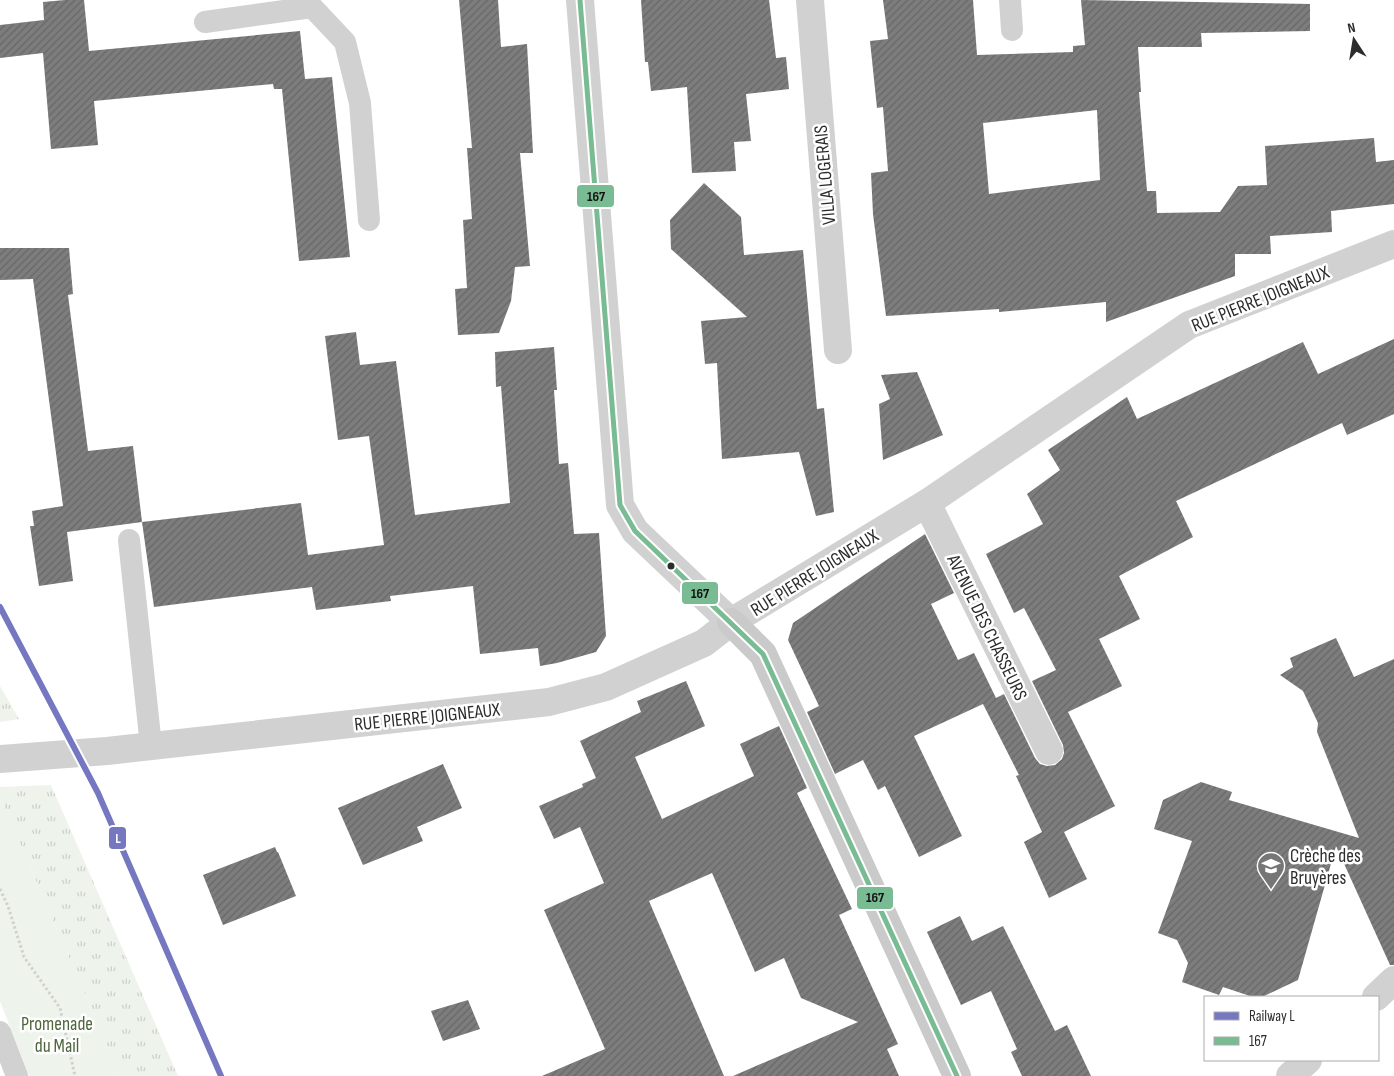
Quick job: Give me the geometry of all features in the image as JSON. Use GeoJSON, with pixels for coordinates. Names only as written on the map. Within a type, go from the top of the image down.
{"type":"FeatureCollection","features":[{"type":"Feature","properties":{"kind":"main road"},"geometry":{"type":"LineString","coordinates":[[731,622],[763,654],[956,1076]]}},
{"type":"Feature","properties":{"kind":"street"},"geometry":{"type":"LineString","coordinates":[[580,0],[620,504],[635,531],[731,622]]}},
{"type":"Feature","properties":{"kind":"street","name":"VILLA LOGERAIS"},"geometry":{"type":"LineString","coordinates":[[810,0],[838,350]]}},
{"type":"Feature","properties":{"kind":"street","name":"RUE PIERRE JOIGNEAUX"},"geometry":{"type":"LineString","coordinates":[[0,759],[107,751],[550,702],[606,687],[704,643],[731,622],[927,502],[1189,324],[1394,244]]}},
{"type":"Feature","properties":{"kind":"street","name":"AVENUE DES CHASSEURS"},"geometry":{"type":"LineString","coordinates":[[927,502],[1048,751]]}},
{"type":"Feature","properties":{"kind":"street"},"geometry":{"type":"LineString","coordinates":[[1377,996],[1394,980]]}},
{"type":"Feature","properties":{"kind":"street"},"geometry":{"type":"LineString","coordinates":[[1290,1076],[1307,1061]]}},
{"type":"Feature","properties":{"kind":"lane"},"geometry":{"type":"LineString","coordinates":[[1010,0],[1012,30]]}},
{"type":"Feature","properties":{"kind":"lane"},"geometry":{"type":"LineString","coordinates":[[205,22],[312,4],[345,42],[360,103],[369,220]]}},
{"type":"Feature","properties":{"kind":"lane"},"geometry":{"type":"LineString","coordinates":[[129,540],[152,746]]}},
{"type":"Feature","properties":{"kind":"lane"},"geometry":{"type":"LineString","coordinates":[[0,1032],[18,1076]]}},
{"type":"Feature","properties":{"kind":"path"},"geometry":{"type":"LineString","coordinates":[[0,889],[8,906],[24,957],[60,1008],[75,1076]]}},
{"type":"Feature","properties":{"kind":"green space"},"geometry":{"type":"Polygon","coordinates":[[[0,686],[19,719],[0,722],[0,686]]]}},
{"type":"Feature","properties":{"kind":"green space"},"geometry":{"type":"Polygon","coordinates":[[[51,785],[178,1076],[120,1076],[0,797],[0,787],[51,785]]]}},
{"type":"Feature","properties":{"kind":"green space","name":"Promenade du Mail"},"geometry":{"type":"Polygon","coordinates":[[[0,797],[120,1076],[29,1076],[0,1001],[0,797]]]}},
{"type":"Feature","properties":{"kind":"building"},"geometry":{"type":"Polygon","coordinates":[[[84,0],[89,51],[300,31],[305,79],[332,77],[350,257],[299,261],[282,89],[274,89],[273,84],[94,101],[98,145],[51,149],[43,53],[0,58],[0,25],[44,20],[43,2],[84,0]]]}},
{"type":"Feature","properties":{"kind":"building"},"geometry":{"type":"Polygon","coordinates":[[[459,0],[498,0],[501,47],[527,44],[533,153],[520,153],[530,266],[515,267],[511,301],[499,333],[458,335],[455,289],[467,288],[463,220],[472,219],[467,148],[472,148],[459,0]]]}},
{"type":"Feature","properties":{"kind":"building"},"geometry":{"type":"Polygon","coordinates":[[[641,0],[769,0],[776,58],[786,57],[789,89],[746,94],[751,141],[734,142],[736,171],[692,173],[687,87],[651,91],[648,62],[645,62],[641,0]]]}},
{"type":"Feature","properties":{"kind":"building"},"geometry":{"type":"Polygon","coordinates":[[[883,0],[973,0],[977,55],[1073,52],[1073,46],[1085,45],[1081,0],[1310,4],[1310,31],[1201,33],[1202,47],[1138,47],[1141,92],[1139,92],[1147,191],[1156,191],[1157,213],[1220,212],[1238,186],[1267,185],[1265,146],[1374,138],[1376,162],[1394,160],[1394,204],[1331,211],[1332,232],[1270,236],[1271,254],[1235,254],[1235,276],[1106,322],[1106,302],[999,312],[999,309],[886,316],[873,214],[871,173],[888,171],[883,107],[877,108],[870,41],[888,39],[883,0]],[[1097,110],[983,123],[989,194],[1100,180],[1097,110]]]}},
{"type":"Feature","properties":{"kind":"building"},"geometry":{"type":"Polygon","coordinates":[[[704,183],[741,217],[744,255],[803,250],[817,409],[824,408],[834,512],[816,516],[799,452],[722,459],[717,363],[705,364],[701,321],[747,317],[671,249],[670,220],[704,183]]]}},
{"type":"Feature","properties":{"kind":"building"},"geometry":{"type":"Polygon","coordinates":[[[0,248],[69,248],[73,294],[68,295],[88,451],[133,446],[142,522],[67,532],[73,581],[39,586],[30,526],[34,526],[32,511],[63,506],[33,279],[0,280],[0,248]]]}},
{"type":"Feature","properties":{"kind":"building"},"geometry":{"type":"Polygon","coordinates":[[[356,332],[360,365],[396,361],[415,515],[510,503],[501,386],[496,387],[495,352],[554,347],[557,390],[554,390],[559,464],[568,463],[574,534],[599,533],[606,636],[596,652],[540,666],[538,648],[480,654],[473,586],[390,596],[391,601],[316,610],[312,587],[154,607],[142,522],[301,503],[308,555],[384,545],[369,436],[338,440],[325,336],[356,332]]]}},
{"type":"Feature","properties":{"kind":"building"},"geometry":{"type":"Polygon","coordinates":[[[1394,339],[1394,414],[1347,435],[1342,423],[1176,501],[1193,537],[1119,576],[1140,619],[1099,639],[1122,686],[1068,712],[1115,806],[1064,832],[1087,879],[1049,898],[1024,842],[1042,832],[1016,776],[1019,775],[983,704],[914,736],[962,836],[919,857],[885,786],[878,790],[863,760],[835,774],[807,712],[819,706],[788,640],[793,623],[925,534],[954,593],[931,604],[958,660],[974,653],[996,698],[1004,694],[1035,758],[1040,764],[1047,766],[1055,765],[1062,759],[1064,753],[1063,745],[1032,681],[1056,670],[1024,608],[1014,613],[986,554],[1043,524],[1027,494],[1060,470],[1048,450],[1127,397],[1137,419],[1303,342],[1318,374],[1394,339]]]}},
{"type":"Feature","properties":{"kind":"building"},"geometry":{"type":"Polygon","coordinates":[[[917,372],[943,435],[883,460],[879,404],[890,399],[881,375],[917,372]]]}},
{"type":"Feature","properties":{"kind":"building"},"geometry":{"type":"Polygon","coordinates":[[[1336,638],[1354,677],[1394,659],[1394,965],[1390,965],[1336,846],[1298,980],[1264,996],[1250,996],[1223,987],[1219,995],[1182,982],[1188,963],[1177,940],[1158,933],[1192,841],[1154,829],[1163,800],[1201,782],[1232,792],[1229,800],[1359,838],[1317,732],[1318,723],[1303,691],[1280,675],[1293,667],[1290,658],[1336,638]]]}},
{"type":"Feature","properties":{"kind":"building"},"geometry":{"type":"Polygon","coordinates":[[[686,681],[705,726],[635,757],[662,819],[754,776],[740,744],[779,726],[807,788],[797,793],[852,909],[839,915],[898,1044],[887,1049],[899,1076],[733,1076],[858,1022],[801,998],[784,958],[755,972],[712,873],[649,901],[724,1076],[542,1076],[605,1049],[544,910],[604,883],[580,827],[554,839],[539,806],[583,787],[582,784],[596,778],[580,741],[641,712],[637,701],[686,681]]]}},
{"type":"Feature","properties":{"kind":"building"},"geometry":{"type":"Polygon","coordinates":[[[443,764],[462,808],[417,827],[423,841],[363,865],[338,808],[443,764]]]}},
{"type":"Feature","properties":{"kind":"building"},"geometry":{"type":"Polygon","coordinates":[[[275,847],[296,896],[223,925],[203,875],[275,847]]]}},
{"type":"Feature","properties":{"kind":"building"},"geometry":{"type":"Polygon","coordinates":[[[960,916],[972,941],[1003,926],[1055,1031],[1067,1025],[1091,1076],[1022,1076],[1011,1052],[1017,1049],[991,991],[961,1005],[927,932],[960,916]]]}},
{"type":"Feature","properties":{"kind":"building"},"geometry":{"type":"Polygon","coordinates":[[[468,1000],[480,1029],[443,1041],[431,1011],[468,1000]]]}},
{"type":"Feature","properties":{"kind":"rail line","name":"L"},"geometry":{"type":"LineString","coordinates":[[0,607],[98,793],[221,1076]]}},
{"type":"Feature","properties":{"kind":"transit line","name":"167"},"geometry":{"type":"LineString","coordinates":[[580,0],[620,505],[635,531],[763,654],[957,1076]]}},
{"type":"Feature","properties":{"kind":"place","name":"Crèche des Bruyères"},"geometry":{"type":"Point","coordinates":[1271,890]}}]}
